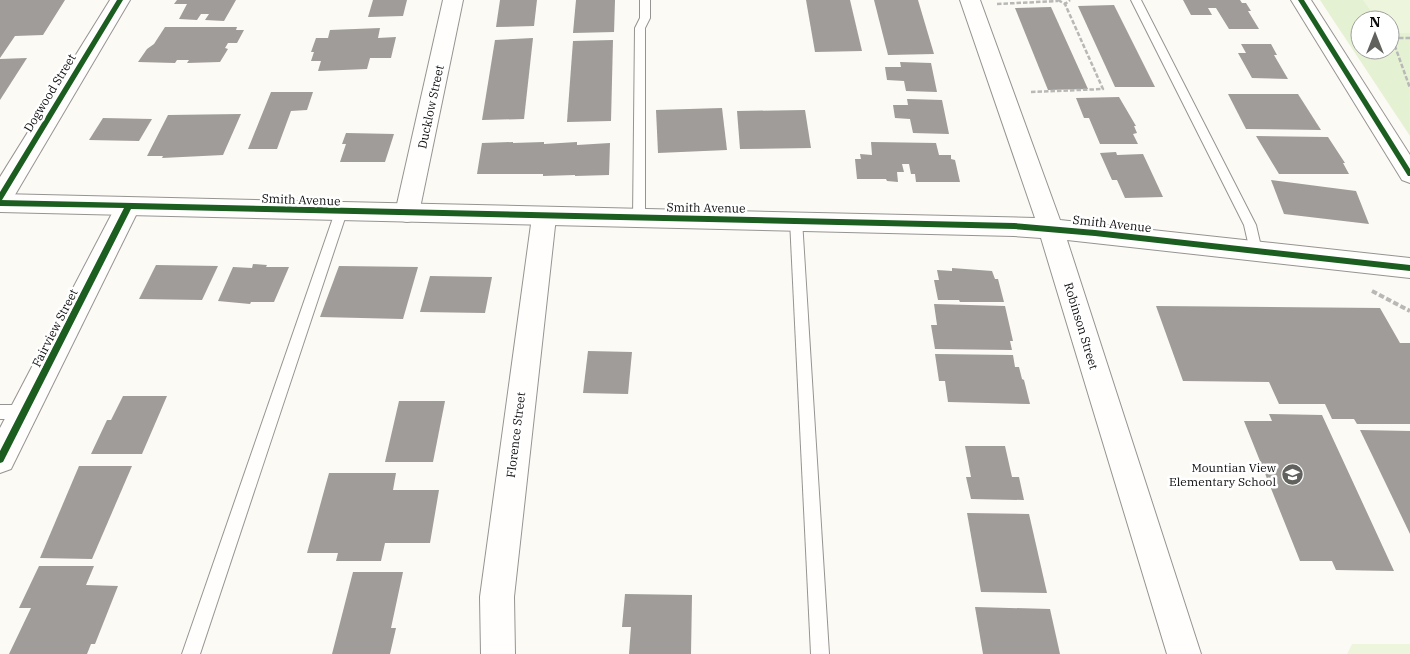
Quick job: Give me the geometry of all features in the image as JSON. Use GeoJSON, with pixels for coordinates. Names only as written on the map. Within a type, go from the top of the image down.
{"type":"FeatureCollection","features":[{"type":"Feature","properties":{"kind":"street","name":"Dogwood Street"},"geometry":{"type":"LineString","coordinates":[[0,198],[120,0]]}},
{"type":"Feature","properties":{"kind":"street","name":"Ducklow Street"},"geometry":{"type":"LineString","coordinates":[[407,214],[454,0]]}},
{"type":"Feature","properties":{"kind":"street","name":"Robinson Street"},"geometry":{"type":"LineString","coordinates":[[970,0],[1051,230],[1184,654]]}},
{"type":"Feature","properties":{"kind":"street"},"geometry":{"type":"LineString","coordinates":[[1301,0],[1410,174]]}},
{"type":"Feature","properties":{"kind":"street","name":"Smith Avenue"},"geometry":{"type":"LineString","coordinates":[[0,203],[407,214],[796,220],[1008,226],[1410,268]]}},
{"type":"Feature","properties":{"kind":"street","name":"Fairview Street"},"geometry":{"type":"LineString","coordinates":[[0,459],[12,412],[128,206]]}},
{"type":"Feature","properties":{"kind":"street","name":"Florence Street"},"geometry":{"type":"LineString","coordinates":[[498,654],[497,597],[544,217]]}},
{"type":"Feature","properties":{"kind":"lane"},"geometry":{"type":"LineString","coordinates":[[639,218],[640,28],[645,18],[645,0]]}},
{"type":"Feature","properties":{"kind":"lane"},"geometry":{"type":"LineString","coordinates":[[1136,0],[1250,225],[1256,251]]}},
{"type":"Feature","properties":{"kind":"lane"},"geometry":{"type":"LineString","coordinates":[[191,654],[341,212]]}},
{"type":"Feature","properties":{"kind":"lane"},"geometry":{"type":"LineString","coordinates":[[796,220],[820,654]]}},
{"type":"Feature","properties":{"kind":"path"},"geometry":{"type":"LineString","coordinates":[[1002,4],[1058,0],[1065,4],[1103,89],[1031,92]]}},
{"type":"Feature","properties":{"kind":"path"},"geometry":{"type":"LineString","coordinates":[[1065,4],[1070,0]]}},
{"type":"Feature","properties":{"kind":"path"},"geometry":{"type":"LineString","coordinates":[[1410,38],[1392,38],[1410,88]]}},
{"type":"Feature","properties":{"kind":"path"},"geometry":{"type":"LineString","coordinates":[[1367,288],[1388,301],[1410,311]]}},
{"type":"Feature","properties":{"kind":"green space"},"geometry":{"type":"Polygon","coordinates":[[[1320,0],[1410,0],[1410,136],[1360,60],[1400,60],[1400,10],[1350,10],[1350,45],[1320,0]]]}},
{"type":"Feature","properties":{"kind":"green space"},"geometry":{"type":"Polygon","coordinates":[[[1363,0],[1410,0],[1410,33],[1400,33],[1400,10],[1370,10],[1363,0]]]}},
{"type":"Feature","properties":{"kind":"green space"},"geometry":{"type":"Polygon","coordinates":[[[1352,644],[1410,644],[1410,654],[1347,654],[1352,644]]]}},
{"type":"Feature","properties":{"kind":"building"},"geometry":{"type":"Polygon","coordinates":[[[0,0],[65,0],[43,35],[15,36],[0,58],[0,0]]]}},
{"type":"Feature","properties":{"kind":"building"},"geometry":{"type":"Polygon","coordinates":[[[177,0],[236,0],[224,21],[205,20],[209,14],[201,14],[197,20],[179,19],[187,4],[174,4],[177,0]]]}},
{"type":"Feature","properties":{"kind":"building"},"geometry":{"type":"Polygon","coordinates":[[[373,0],[407,0],[403,16],[368,17],[373,0]]]}},
{"type":"Feature","properties":{"kind":"building"},"geometry":{"type":"Polygon","coordinates":[[[500,0],[537,0],[534,26],[496,27],[500,0]]]}},
{"type":"Feature","properties":{"kind":"building"},"geometry":{"type":"Polygon","coordinates":[[[576,0],[615,0],[614,32],[573,33],[576,0]]]}},
{"type":"Feature","properties":{"kind":"building"},"geometry":{"type":"Polygon","coordinates":[[[806,0],[850,0],[862,51],[815,52],[806,0]]]}},
{"type":"Feature","properties":{"kind":"building"},"geometry":{"type":"Polygon","coordinates":[[[874,0],[918,0],[934,54],[888,55],[874,0]]]}},
{"type":"Feature","properties":{"kind":"building"},"geometry":{"type":"Polygon","coordinates":[[[1183,0],[1240,0],[1242,3],[1246,3],[1251,11],[1248,11],[1259,29],[1229,29],[1216,8],[1208,8],[1212,15],[1191,15],[1183,0]]]}},
{"type":"Feature","properties":{"kind":"building"},"geometry":{"type":"Polygon","coordinates":[[[1114,5],[1155,87],[1115,87],[1078,6],[1114,5]]]}},
{"type":"Feature","properties":{"kind":"building"},"geometry":{"type":"Polygon","coordinates":[[[1051,7],[1088,89],[1048,90],[1015,8],[1051,7]]]}},
{"type":"Feature","properties":{"kind":"building"},"geometry":{"type":"Polygon","coordinates":[[[165,27],[237,27],[236,30],[244,30],[237,43],[228,43],[225,48],[228,49],[220,62],[187,63],[189,60],[177,60],[175,63],[138,62],[147,49],[154,44],[165,27]]]}},
{"type":"Feature","properties":{"kind":"building"},"geometry":{"type":"Polygon","coordinates":[[[380,28],[378,38],[396,37],[391,58],[370,58],[367,69],[318,71],[321,61],[311,61],[314,52],[311,52],[316,38],[328,38],[330,30],[380,28]]]}},
{"type":"Feature","properties":{"kind":"building"},"geometry":{"type":"Polygon","coordinates":[[[533,38],[524,119],[482,120],[495,40],[533,38]]]}},
{"type":"Feature","properties":{"kind":"building"},"geometry":{"type":"Polygon","coordinates":[[[613,40],[611,121],[567,122],[573,41],[613,40]]]}},
{"type":"Feature","properties":{"kind":"building"},"geometry":{"type":"Polygon","coordinates":[[[1241,44],[1271,44],[1277,55],[1274,55],[1288,79],[1252,78],[1238,53],[1246,53],[1241,44]]]}},
{"type":"Feature","properties":{"kind":"building"},"geometry":{"type":"Polygon","coordinates":[[[27,58],[0,100],[0,59],[27,58]]]}},
{"type":"Feature","properties":{"kind":"building"},"geometry":{"type":"Polygon","coordinates":[[[900,62],[931,63],[937,92],[906,91],[904,81],[887,80],[885,67],[901,67],[900,62]]]}},
{"type":"Feature","properties":{"kind":"building"},"geometry":{"type":"Polygon","coordinates":[[[271,92],[313,92],[307,110],[291,111],[277,149],[248,149],[271,92]]]}},
{"type":"Feature","properties":{"kind":"building"},"geometry":{"type":"Polygon","coordinates":[[[1228,94],[1298,94],[1321,130],[1246,129],[1228,94]]]}},
{"type":"Feature","properties":{"kind":"building"},"geometry":{"type":"Polygon","coordinates":[[[1119,97],[1136,126],[1134,126],[1137,133],[1133,134],[1138,144],[1100,144],[1089,118],[1084,118],[1076,98],[1119,97]]]}},
{"type":"Feature","properties":{"kind":"building"},"geometry":{"type":"Polygon","coordinates":[[[907,99],[942,100],[949,134],[913,133],[910,119],[895,118],[893,105],[908,105],[907,99]]]}},
{"type":"Feature","properties":{"kind":"building"},"geometry":{"type":"Polygon","coordinates":[[[722,108],[727,150],[658,153],[656,110],[722,108]]]}},
{"type":"Feature","properties":{"kind":"building"},"geometry":{"type":"Polygon","coordinates":[[[805,110],[811,148],[740,149],[737,111],[805,110]]]}},
{"type":"Feature","properties":{"kind":"building"},"geometry":{"type":"Polygon","coordinates":[[[241,114],[223,155],[162,158],[163,156],[147,156],[168,115],[241,114]]]}},
{"type":"Feature","properties":{"kind":"building"},"geometry":{"type":"Polygon","coordinates":[[[103,118],[152,119],[139,141],[89,140],[103,118]]]}},
{"type":"Feature","properties":{"kind":"building"},"geometry":{"type":"Polygon","coordinates":[[[346,133],[394,134],[385,162],[340,162],[346,144],[342,144],[346,133]]]}},
{"type":"Feature","properties":{"kind":"building"},"geometry":{"type":"Polygon","coordinates":[[[1256,136],[1328,137],[1345,163],[1343,163],[1349,174],[1279,174],[1256,136]]]}},
{"type":"Feature","properties":{"kind":"building"},"geometry":{"type":"Polygon","coordinates":[[[544,142],[544,144],[577,142],[577,145],[610,143],[609,175],[477,174],[482,143],[544,142]]]}},
{"type":"Feature","properties":{"kind":"building"},"geometry":{"type":"Polygon","coordinates":[[[871,142],[936,143],[939,155],[951,155],[951,159],[955,160],[960,182],[916,182],[915,174],[911,174],[909,164],[902,164],[904,172],[897,172],[898,182],[887,181],[886,179],[857,179],[855,159],[861,159],[860,154],[872,155],[871,142]]]}},
{"type":"Feature","properties":{"kind":"building"},"geometry":{"type":"Polygon","coordinates":[[[1116,152],[1117,155],[1143,154],[1163,197],[1125,198],[1117,180],[1112,180],[1100,153],[1116,152]]]}},
{"type":"Feature","properties":{"kind":"building"},"geometry":{"type":"Polygon","coordinates":[[[1271,180],[1356,191],[1369,224],[1284,214],[1271,180]]]}},
{"type":"Feature","properties":{"kind":"building"},"geometry":{"type":"Polygon","coordinates":[[[253,264],[267,265],[266,267],[289,267],[274,302],[251,302],[250,304],[218,301],[233,267],[252,268],[253,264]]]}},
{"type":"Feature","properties":{"kind":"building"},"geometry":{"type":"Polygon","coordinates":[[[156,265],[218,266],[202,300],[139,299],[156,265]]]}},
{"type":"Feature","properties":{"kind":"building"},"geometry":{"type":"Polygon","coordinates":[[[339,266],[418,267],[403,319],[320,317],[339,266]]]}},
{"type":"Feature","properties":{"kind":"building"},"geometry":{"type":"Polygon","coordinates":[[[952,268],[992,271],[995,279],[998,279],[1004,302],[938,300],[934,280],[939,280],[937,270],[952,271],[952,268]]]}},
{"type":"Feature","properties":{"kind":"building"},"geometry":{"type":"Polygon","coordinates":[[[430,276],[492,277],[485,313],[420,312],[430,276]]]}},
{"type":"Feature","properties":{"kind":"building"},"geometry":{"type":"Polygon","coordinates":[[[934,304],[1005,306],[1013,341],[1010,341],[1012,350],[935,349],[931,325],[937,325],[934,304]]]}},
{"type":"Feature","properties":{"kind":"building"},"geometry":{"type":"Polygon","coordinates":[[[1156,306],[1380,308],[1400,343],[1410,343],[1410,424],[1357,424],[1354,419],[1332,419],[1325,404],[1279,404],[1269,382],[1183,381],[1156,306]]]}},
{"type":"Feature","properties":{"kind":"building"},"geometry":{"type":"Polygon","coordinates":[[[588,351],[632,352],[628,394],[583,393],[588,351]]]}},
{"type":"Feature","properties":{"kind":"building"},"geometry":{"type":"Polygon","coordinates":[[[935,354],[1013,355],[1015,367],[1019,367],[1022,379],[1024,380],[1030,404],[948,402],[945,381],[939,381],[935,354]]]}},
{"type":"Feature","properties":{"kind":"building"},"geometry":{"type":"Polygon","coordinates":[[[123,396],[167,396],[142,454],[91,454],[107,420],[111,420],[123,396]]]}},
{"type":"Feature","properties":{"kind":"building"},"geometry":{"type":"Polygon","coordinates":[[[399,401],[445,401],[433,462],[385,462],[399,401]]]}},
{"type":"Feature","properties":{"kind":"building"},"geometry":{"type":"Polygon","coordinates":[[[1269,414],[1322,415],[1394,571],[1336,570],[1332,561],[1300,561],[1244,421],[1272,421],[1269,414]]]}},
{"type":"Feature","properties":{"kind":"building"},"geometry":{"type":"Polygon","coordinates":[[[1360,430],[1410,431],[1410,534],[1360,430]]]}},
{"type":"Feature","properties":{"kind":"building"},"geometry":{"type":"Polygon","coordinates":[[[965,446],[1005,446],[1012,477],[1019,477],[1024,500],[971,499],[966,477],[971,477],[965,446]]]}},
{"type":"Feature","properties":{"kind":"building"},"geometry":{"type":"Polygon","coordinates":[[[79,466],[132,466],[92,559],[40,558],[79,466]]]}},
{"type":"Feature","properties":{"kind":"building"},"geometry":{"type":"Polygon","coordinates":[[[329,473],[396,473],[393,490],[439,490],[430,543],[385,543],[381,561],[336,561],[338,553],[307,553],[329,473]]]}},
{"type":"Feature","properties":{"kind":"building"},"geometry":{"type":"Polygon","coordinates":[[[967,513],[1029,514],[1047,593],[981,592],[967,513]]]}},
{"type":"Feature","properties":{"kind":"building"},"geometry":{"type":"Polygon","coordinates":[[[39,566],[94,566],[86,585],[118,586],[95,644],[91,644],[87,654],[9,654],[31,608],[19,608],[39,566]]]}},
{"type":"Feature","properties":{"kind":"building"},"geometry":{"type":"Polygon","coordinates":[[[353,572],[403,572],[391,628],[396,628],[390,654],[332,654],[353,572]]]}},
{"type":"Feature","properties":{"kind":"building"},"geometry":{"type":"Polygon","coordinates":[[[625,594],[692,595],[691,654],[629,654],[631,627],[622,627],[625,594]]]}},
{"type":"Feature","properties":{"kind":"building"},"geometry":{"type":"Polygon","coordinates":[[[975,607],[1050,609],[1060,654],[983,654],[975,607]]]}},
{"type":"Feature","properties":{"kind":"cycle path"},"geometry":{"type":"LineString","coordinates":[[0,198],[120,0]]}},
{"type":"Feature","properties":{"kind":"cycle path"},"geometry":{"type":"LineString","coordinates":[[1301,0],[1410,174]]}},
{"type":"Feature","properties":{"kind":"cycle path"},"geometry":{"type":"LineString","coordinates":[[0,203],[1014,226],[1095,233],[1410,268]]}},
{"type":"Feature","properties":{"kind":"cycle path"},"geometry":{"type":"LineString","coordinates":[[0,459],[128,207]]}},
{"type":"Feature","properties":{"kind":"place","name":"Mountian View Elementary School"},"geometry":{"type":"Point","coordinates":[1292,475]}}]}
